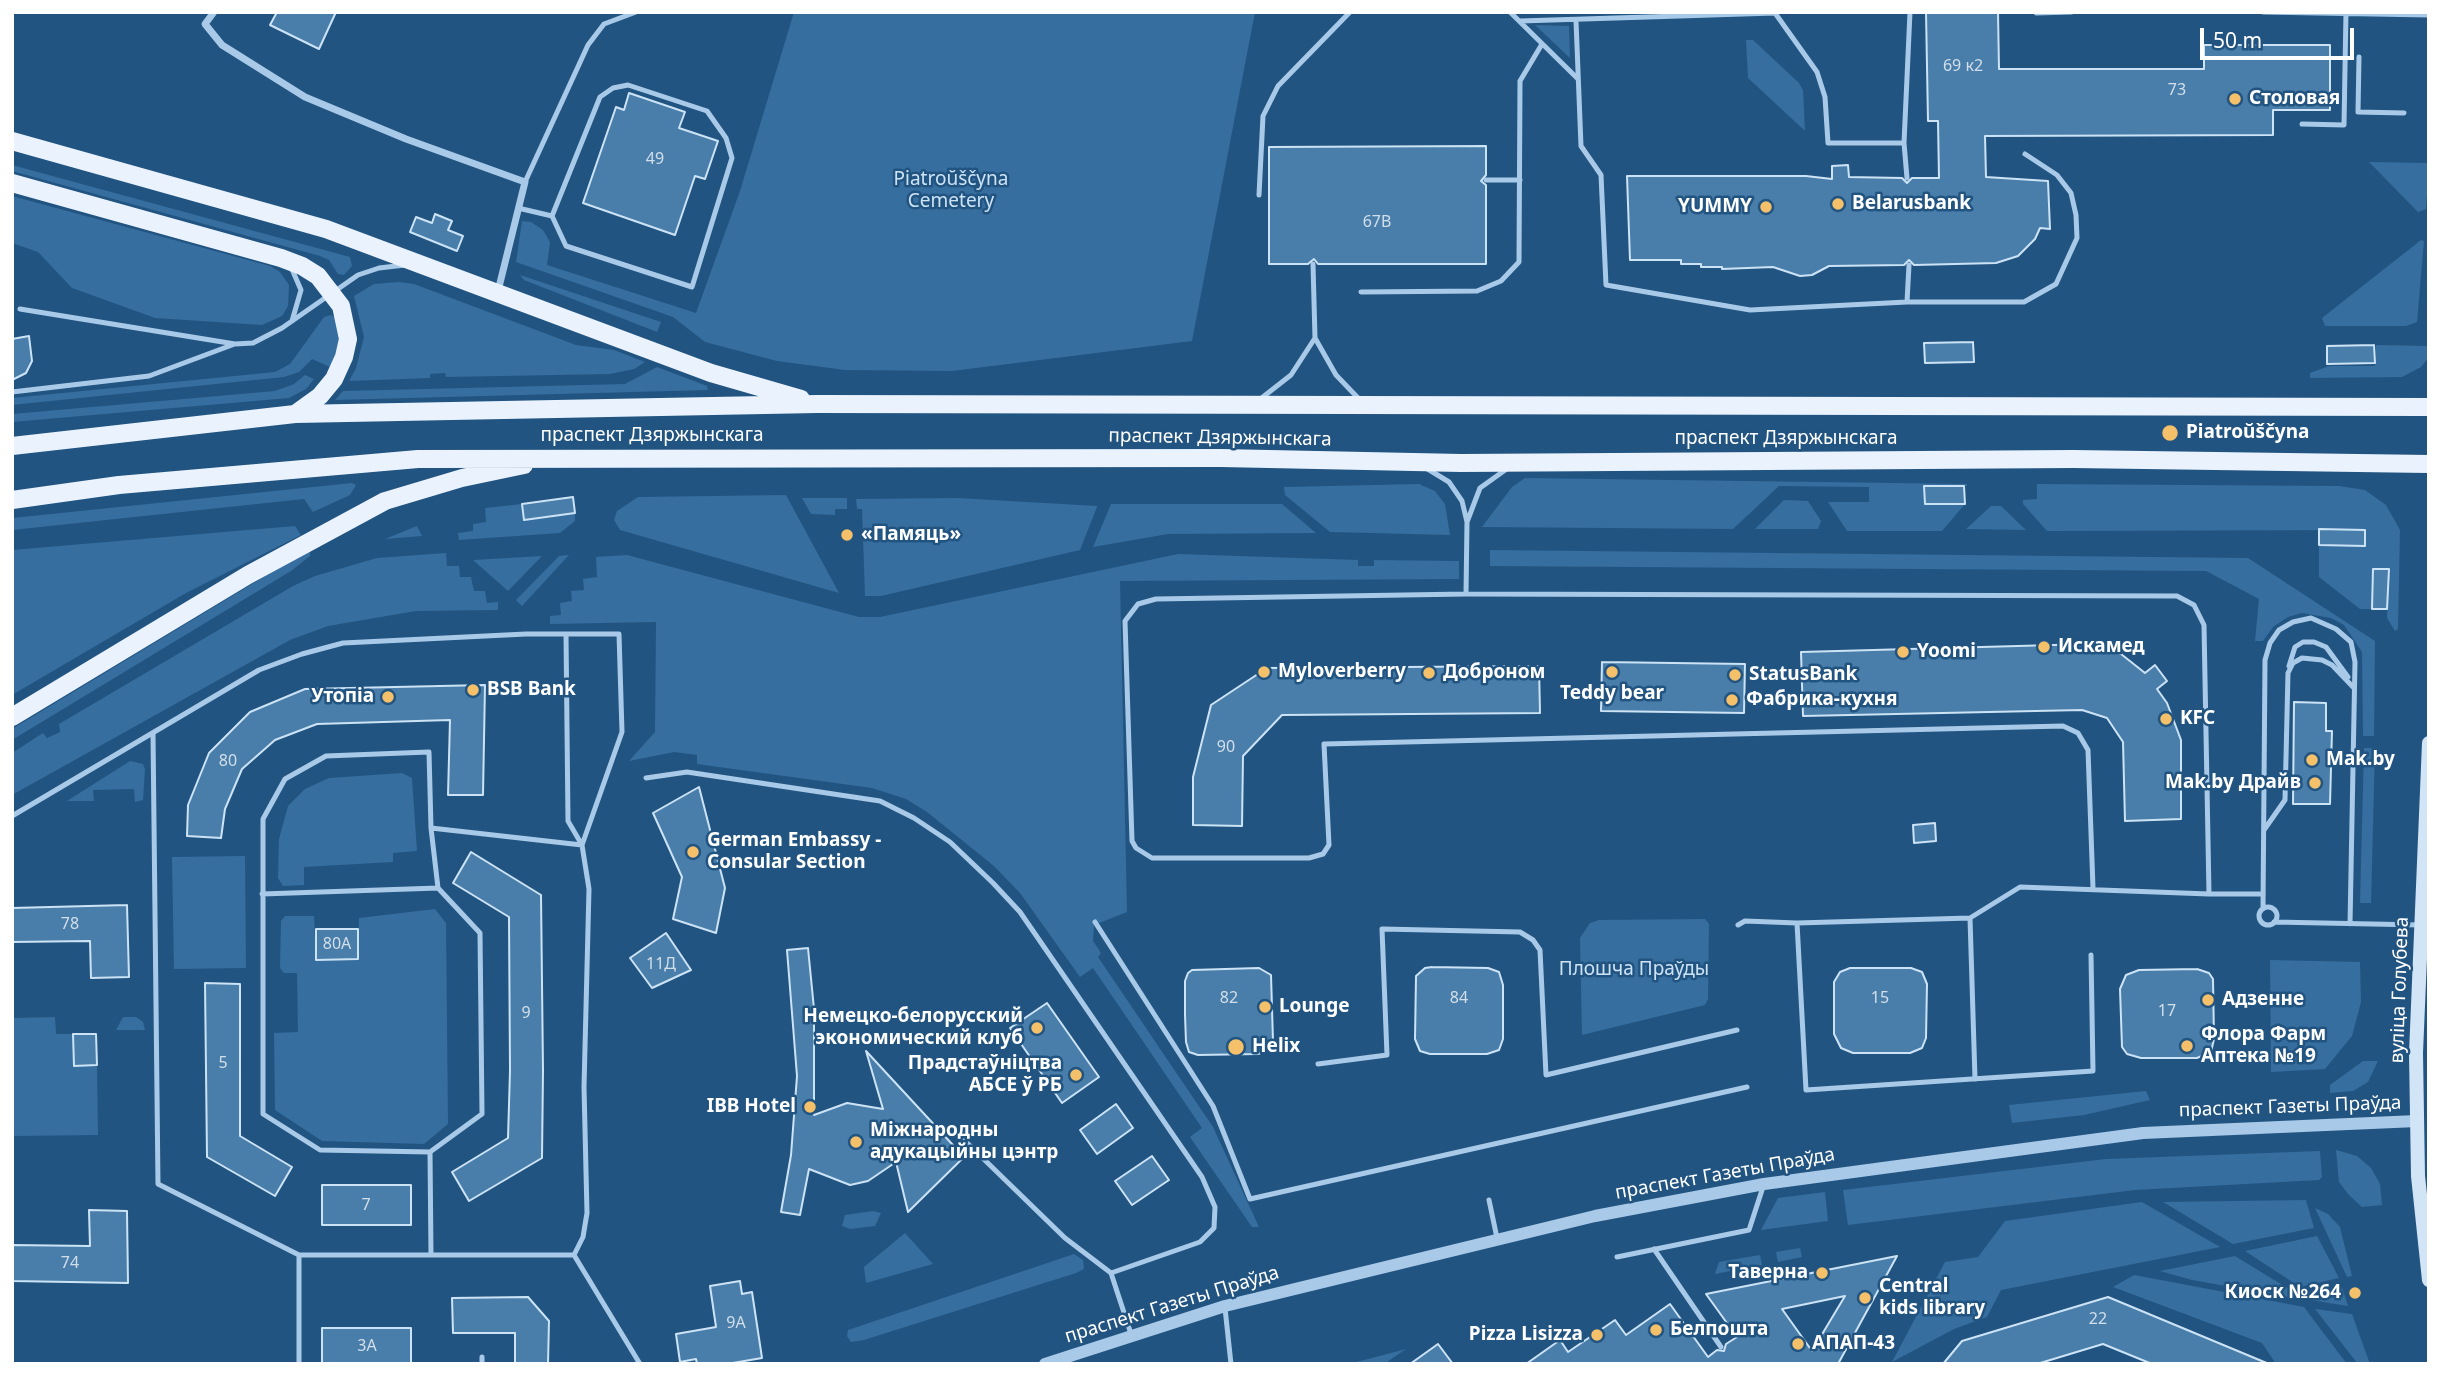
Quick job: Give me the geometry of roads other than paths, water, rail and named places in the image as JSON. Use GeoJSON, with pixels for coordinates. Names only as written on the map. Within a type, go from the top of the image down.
{"type":"FeatureCollection","features":[{"type":"Feature","properties":{"kind":"main road"},"geometry":{"type":"LineString","coordinates":[[12,141],[326,229],[429,265],[711,373],[817,404]]}},
{"type":"Feature","properties":{"kind":"main road"},"geometry":{"type":"LineString","coordinates":[[12,183],[302,266],[332,291],[345,318],[348,339],[344,358],[320,396],[295,414]]}},
{"type":"Feature","properties":{"kind":"main road","name":"праспект Дзяржынскага"},"geometry":{"type":"LineString","coordinates":[[12,446],[295,414],[817,404],[2429,407]]}},
{"type":"Feature","properties":{"kind":"main road"},"geometry":{"type":"LineString","coordinates":[[12,716],[248,575],[385,501],[462,478],[562,457]]}},
{"type":"Feature","properties":{"kind":"main road","name":"праспект Дзяржынскага"},"geometry":{"type":"LineString","coordinates":[[12,500],[119,485],[418,459],[1208,458],[1406,463],[2073,459],[2429,464]]}},
{"type":"Feature","properties":{"kind":"main road","name":"вуліца Голубева"},"geometry":{"type":"LineString","coordinates":[[2429,743],[2421,925],[2421,1212],[2429,1280]]}},
{"type":"Feature","properties":{"kind":"street"},"geometry":{"type":"LineString","coordinates":[[214,12],[205,24],[222,45],[305,97],[406,139],[525,182],[498,291]]}},
{"type":"Feature","properties":{"kind":"street","name":"праспект Газеты Праўда"},"geometry":{"type":"LineString","coordinates":[[1045,1364],[1225,1306],[1497,1239],[1764,1184],[2143,1133],[2423,1121]]}},
{"type":"Feature","properties":{"kind":"lane"},"geometry":{"type":"LineString","coordinates":[[525,182],[588,45],[604,24],[636,12]]}},
{"type":"Feature","properties":{"kind":"lane"},"geometry":{"type":"LineString","coordinates":[[1259,195],[1263,116],[1278,86],[1350,12]]}},
{"type":"Feature","properties":{"kind":"lane"},"geometry":{"type":"LineString","coordinates":[[1510,12],[1578,79]]}},
{"type":"Feature","properties":{"kind":"lane"},"geometry":{"type":"LineString","coordinates":[[1907,178],[1904,143],[1910,12]]}},
{"type":"Feature","properties":{"kind":"lane"},"geometry":{"type":"LineString","coordinates":[[2036,13],[2071,12]]}},
{"type":"Feature","properties":{"kind":"lane"},"geometry":{"type":"LineString","coordinates":[[2263,12],[2429,15]]}},
{"type":"Feature","properties":{"kind":"lane"},"geometry":{"type":"LineString","coordinates":[[1520,22],[1776,13],[1817,72],[1825,97],[1828,143],[1904,143]]}},
{"type":"Feature","properties":{"kind":"lane"},"geometry":{"type":"LineString","coordinates":[[2302,124],[2344,125],[2346,13]]}},
{"type":"Feature","properties":{"kind":"lane"},"geometry":{"type":"LineString","coordinates":[[1576,21],[1580,146],[1601,175],[1606,285],[1750,310],[1907,302],[2024,302],[2056,284],[2077,238],[2071,193],[2057,175],[2025,154]]}},
{"type":"Feature","properties":{"kind":"lane"},"geometry":{"type":"LineString","coordinates":[[1362,292],[1477,291],[1501,281],[1518,262],[1520,81],[1542,44]]}},
{"type":"Feature","properties":{"kind":"lane"},"geometry":{"type":"LineString","coordinates":[[2359,57],[2358,112],[2404,113]]}},
{"type":"Feature","properties":{"kind":"lane"},"geometry":{"type":"LineString","coordinates":[[628,85],[707,111],[726,138],[732,158],[692,288],[566,246],[552,216],[600,97],[612,88],[628,85]]}},
{"type":"Feature","properties":{"kind":"lane"},"geometry":{"type":"LineString","coordinates":[[1486,180],[1520,180]]}},
{"type":"Feature","properties":{"kind":"lane"},"geometry":{"type":"LineString","coordinates":[[518,208],[552,216]]}},
{"type":"Feature","properties":{"kind":"lane"},"geometry":{"type":"LineString","coordinates":[[281,258],[290,267],[300,290],[292,321]]}},
{"type":"Feature","properties":{"kind":"lane"},"geometry":{"type":"LineString","coordinates":[[1313,264],[1315,338],[1341,382],[1367,405]]}},
{"type":"Feature","properties":{"kind":"lane"},"geometry":{"type":"LineString","coordinates":[[20,309],[235,344],[253,343],[269,337],[358,275],[379,268],[429,265]]}},
{"type":"Feature","properties":{"kind":"lane"},"geometry":{"type":"LineString","coordinates":[[1907,302],[1909,265]]}},
{"type":"Feature","properties":{"kind":"lane"},"geometry":{"type":"LineString","coordinates":[[1251,405],[1291,375],[1315,338]]}},
{"type":"Feature","properties":{"kind":"lane"},"geometry":{"type":"LineString","coordinates":[[12,392],[149,376],[235,344]]}},
{"type":"Feature","properties":{"kind":"lane"},"geometry":{"type":"LineString","coordinates":[[1467,522],[1480,488],[1507,468],[1531,461]]}},
{"type":"Feature","properties":{"kind":"lane"},"geometry":{"type":"LineString","coordinates":[[1406,463],[1429,469],[1449,482],[1462,502],[1467,522],[1466,594]]}},
{"type":"Feature","properties":{"kind":"lane"},"geometry":{"type":"LineString","coordinates":[[2093,888],[2088,750],[2078,733],[2063,726],[1324,744],[1329,845],[1323,854],[1309,858],[1152,858],[1136,848],[1132,841],[1125,621],[1139,604],[1156,599],[1466,594],[2177,596],[2194,605],[2204,625],[2209,894]]}},
{"type":"Feature","properties":{"kind":"lane"},"geometry":{"type":"LineString","coordinates":[[2350,924],[2355,662],[2351,642],[2336,629],[2311,618],[2293,622],[2279,630],[2270,643],[2265,660],[2261,922],[2266,925],[2274,922],[2350,924],[2421,925]]}},
{"type":"Feature","properties":{"kind":"lane"},"geometry":{"type":"LineString","coordinates":[[566,634],[568,821],[582,845],[589,889],[584,1087],[587,1213],[583,1237],[574,1255]]}},
{"type":"Feature","properties":{"kind":"lane"},"geometry":{"type":"LineString","coordinates":[[12,817],[259,670],[302,653],[343,643],[619,634],[622,732],[582,845]]}},
{"type":"Feature","properties":{"kind":"lane"},"geometry":{"type":"LineString","coordinates":[[2264,830],[2285,800],[2288,673],[2295,647],[2303,642],[2314,642],[2326,648],[2337,659],[2355,689]]}},
{"type":"Feature","properties":{"kind":"lane"},"geometry":{"type":"LineString","coordinates":[[2288,673],[2293,663],[2302,658],[2322,660],[2332,665],[2355,689]]}},
{"type":"Feature","properties":{"kind":"lane"},"geometry":{"type":"LineString","coordinates":[[153,733],[158,1184],[299,1255],[574,1255]]}},
{"type":"Feature","properties":{"kind":"lane"},"geometry":{"type":"LineString","coordinates":[[429,752],[431,828],[438,888],[480,933],[482,1115],[430,1152],[320,1150],[263,1114],[263,820],[285,779],[326,756],[429,752]]}},
{"type":"Feature","properties":{"kind":"lane"},"geometry":{"type":"LineString","coordinates":[[646,778],[687,772],[880,801],[914,818],[950,842],[1020,912],[1202,1177],[1216,1207],[1214,1228],[1200,1242],[1111,1273]]}},
{"type":"Feature","properties":{"kind":"lane"},"geometry":{"type":"LineString","coordinates":[[431,828],[582,845]]}},
{"type":"Feature","properties":{"kind":"lane"},"geometry":{"type":"LineString","coordinates":[[1738,925],[1745,921],[1797,923],[1970,918],[2020,887],[2263,894]]}},
{"type":"Feature","properties":{"kind":"lane"},"geometry":{"type":"LineString","coordinates":[[262,894],[438,888]]}},
{"type":"Feature","properties":{"kind":"lane"},"geometry":{"type":"LineString","coordinates":[[2263,909],[2269,907],[2275,912],[2274,922]]}},
{"type":"Feature","properties":{"kind":"lane"},"geometry":{"type":"LineString","coordinates":[[1970,918],[1975,1079]]}},
{"type":"Feature","properties":{"kind":"lane"},"geometry":{"type":"LineString","coordinates":[[1095,922],[1213,1105],[1250,1199],[1747,1087]]}},
{"type":"Feature","properties":{"kind":"lane"},"geometry":{"type":"LineString","coordinates":[[1797,923],[1806,1090],[2093,1071],[2091,955]]}},
{"type":"Feature","properties":{"kind":"lane"},"geometry":{"type":"LineString","coordinates":[[1318,1065],[1387,1055],[1382,929],[1520,932],[1533,940],[1540,950],[1546,1075],[1737,1030]]}},
{"type":"Feature","properties":{"kind":"lane"},"geometry":{"type":"LineString","coordinates":[[962,1138],[1065,1238],[1111,1273],[1132,1336]]}},
{"type":"Feature","properties":{"kind":"lane"},"geometry":{"type":"LineString","coordinates":[[430,1152],[430,1255]]}},
{"type":"Feature","properties":{"kind":"lane"},"geometry":{"type":"LineString","coordinates":[[1617,1256],[1749,1230],[1764,1184]]}},
{"type":"Feature","properties":{"kind":"lane"},"geometry":{"type":"LineString","coordinates":[[1489,1200],[1497,1239]]}},
{"type":"Feature","properties":{"kind":"lane"},"geometry":{"type":"LineString","coordinates":[[1654,1249],[1721,1348]]}},
{"type":"Feature","properties":{"kind":"lane"},"geometry":{"type":"LineString","coordinates":[[299,1255],[299,1364]]}},
{"type":"Feature","properties":{"kind":"lane"},"geometry":{"type":"LineString","coordinates":[[574,1255],[640,1364]]}},
{"type":"Feature","properties":{"kind":"lane"},"geometry":{"type":"LineString","coordinates":[[1225,1306],[1231,1364]]}},
{"type":"Feature","properties":{"kind":"place","name":"Столовая"},"geometry":{"type":"Point","coordinates":[2235,99]}},
{"type":"Feature","properties":{"kind":"place","name":"Belarusbank"},"geometry":{"type":"Point","coordinates":[1838,204]}},
{"type":"Feature","properties":{"kind":"place","name":"YUMMY"},"geometry":{"type":"Point","coordinates":[1766,207]}},
{"type":"Feature","properties":{"kind":"place","name":"Piatroŭščyna"},"geometry":{"type":"Point","coordinates":[2170,433]}},
{"type":"Feature","properties":{"kind":"place","name":"«Памяць»"},"geometry":{"type":"Point","coordinates":[847,535]}},
{"type":"Feature","properties":{"kind":"place","name":"Искамед"},"geometry":{"type":"Point","coordinates":[2044,647]}},
{"type":"Feature","properties":{"kind":"place","name":"Yoomi"},"geometry":{"type":"Point","coordinates":[1903,652]}},
{"type":"Feature","properties":{"kind":"place","name":"Myloverberry"},"geometry":{"type":"Point","coordinates":[1264,672]}},
{"type":"Feature","properties":{"kind":"place","name":"Teddy bear"},"geometry":{"type":"Point","coordinates":[1612,672]}},
{"type":"Feature","properties":{"kind":"place","name":"Доброном"},"geometry":{"type":"Point","coordinates":[1429,673]}},
{"type":"Feature","properties":{"kind":"place","name":"StatusBank"},"geometry":{"type":"Point","coordinates":[1735,675]}},
{"type":"Feature","properties":{"kind":"place","name":"BSB Bank"},"geometry":{"type":"Point","coordinates":[473,690]}},
{"type":"Feature","properties":{"kind":"place","name":"Утопiа"},"geometry":{"type":"Point","coordinates":[388,697]}},
{"type":"Feature","properties":{"kind":"place","name":"Фабрика-кухня"},"geometry":{"type":"Point","coordinates":[1732,700]}},
{"type":"Feature","properties":{"kind":"place","name":"KFC"},"geometry":{"type":"Point","coordinates":[2166,719]}},
{"type":"Feature","properties":{"kind":"place","name":"Mak.by"},"geometry":{"type":"Point","coordinates":[2312,760]}},
{"type":"Feature","properties":{"kind":"place","name":"Маk.by Драйв"},"geometry":{"type":"Point","coordinates":[2315,783]}},
{"type":"Feature","properties":{"kind":"place","name":"German Embassy - Consular Section"},"geometry":{"type":"Point","coordinates":[693,852]}},
{"type":"Feature","properties":{"kind":"place","name":"Адзенне"},"geometry":{"type":"Point","coordinates":[2208,1000]}},
{"type":"Feature","properties":{"kind":"place","name":"Lounge"},"geometry":{"type":"Point","coordinates":[1265,1007]}},
{"type":"Feature","properties":{"kind":"place","name":"Немецко-белорусский экономический клуб"},"geometry":{"type":"Point","coordinates":[1037,1028]}},
{"type":"Feature","properties":{"kind":"place","name":"Флора Фарм Аптека №19"},"geometry":{"type":"Point","coordinates":[2187,1046]}},
{"type":"Feature","properties":{"kind":"place","name":"Helix"},"geometry":{"type":"Point","coordinates":[1236,1047]}},
{"type":"Feature","properties":{"kind":"place","name":"Прадстаўніцтва АБСЕ ў РБ"},"geometry":{"type":"Point","coordinates":[1076,1075]}},
{"type":"Feature","properties":{"kind":"place","name":"IBB Hotel"},"geometry":{"type":"Point","coordinates":[810,1107]}},
{"type":"Feature","properties":{"kind":"place","name":"Міжнародны адукацыйны цэнтр"},"geometry":{"type":"Point","coordinates":[856,1142]}},
{"type":"Feature","properties":{"kind":"place","name":"Таверна"},"geometry":{"type":"Point","coordinates":[1822,1273]}},
{"type":"Feature","properties":{"kind":"place","name":"Киоск №264"},"geometry":{"type":"Point","coordinates":[2355,1293]}},
{"type":"Feature","properties":{"kind":"place","name":"Central kids library"},"geometry":{"type":"Point","coordinates":[1865,1298]}},
{"type":"Feature","properties":{"kind":"place","name":"Белпошта"},"geometry":{"type":"Point","coordinates":[1656,1330]}},
{"type":"Feature","properties":{"kind":"place","name":"Pizza Lisizza"},"geometry":{"type":"Point","coordinates":[1597,1335]}},
{"type":"Feature","properties":{"kind":"place","name":"АПАП-43"},"geometry":{"type":"Point","coordinates":[1798,1344]}},
{"type":"Feature","properties":{"kind":"park label","name":"Piatroŭščyna Cemetery"},"geometry":{"type":"Point","coordinates":[951,191]}},
{"type":"Feature","properties":{"kind":"park label","name":"Плошча Праўды"},"geometry":{"type":"Point","coordinates":[1634,970]}}]}
